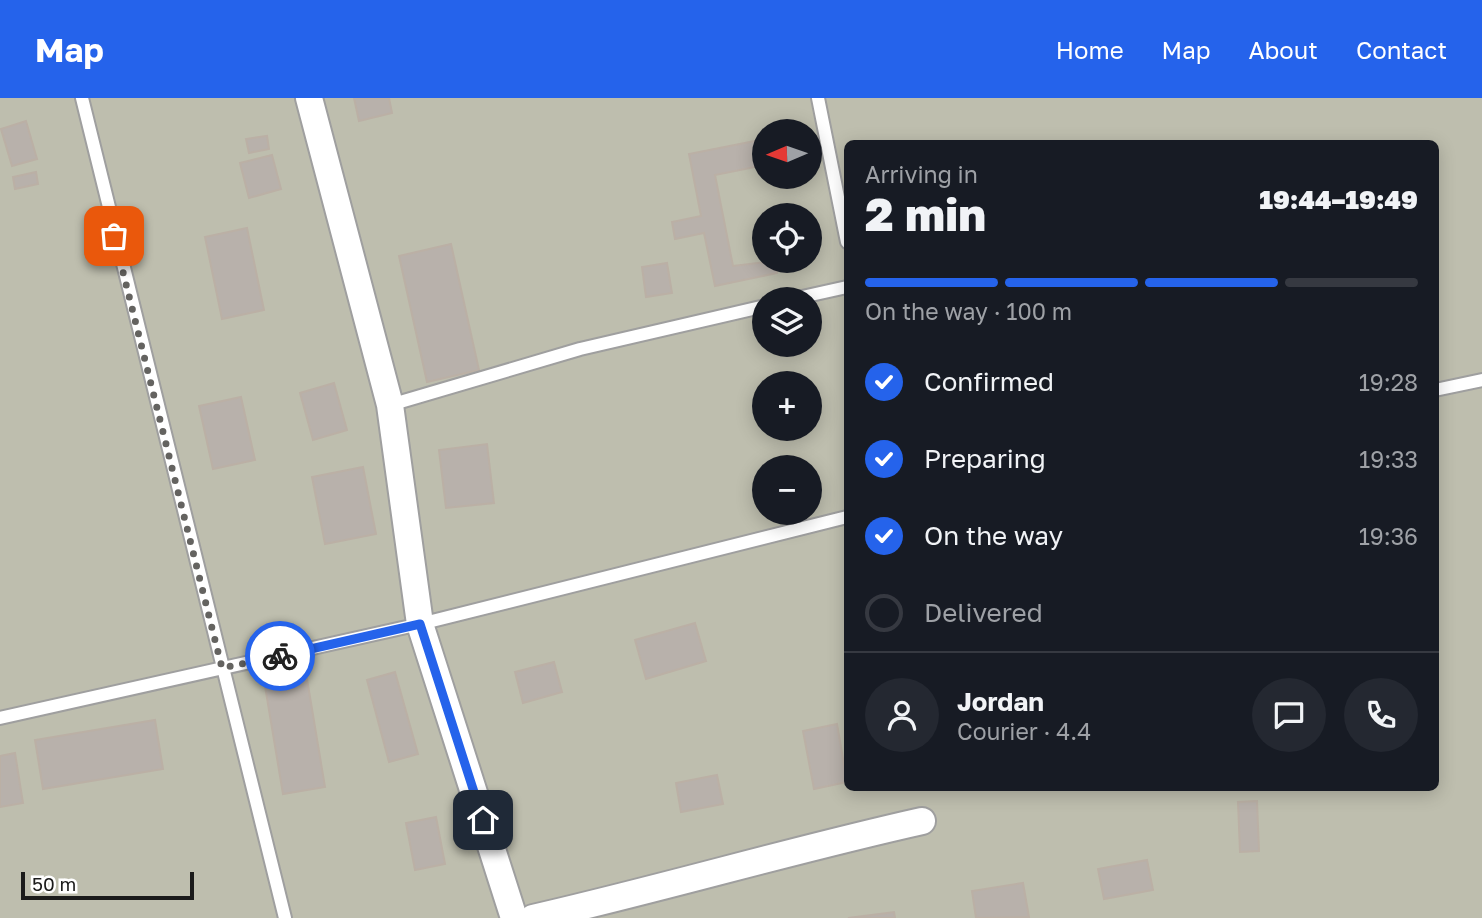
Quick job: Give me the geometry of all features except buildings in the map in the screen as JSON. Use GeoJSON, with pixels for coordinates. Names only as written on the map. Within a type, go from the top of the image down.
{"type":"FeatureCollection","features":[{"type":"Feature","properties":{"kind":"street"},"geometry":{"type":"LineString","coordinates":[[309,98],[390,405],[420,624],[514,918]]}},
{"type":"Feature","properties":{"kind":"street"},"geometry":{"type":"LineString","coordinates":[[533,918],[656,890],[800,848],[922,821]]}},
{"type":"Feature","properties":{"kind":"lane"},"geometry":{"type":"LineString","coordinates":[[82,98],[285,918]]}},
{"type":"Feature","properties":{"kind":"lane"},"geometry":{"type":"LineString","coordinates":[[818,98],[844,227]]}},
{"type":"Feature","properties":{"kind":"lane"},"geometry":{"type":"LineString","coordinates":[[822,293],[844,288]]}},
{"type":"Feature","properties":{"kind":"lane"},"geometry":{"type":"LineString","coordinates":[[390,405],[580,349],[752,309]]}},
{"type":"Feature","properties":{"kind":"lane"},"geometry":{"type":"LineString","coordinates":[[1439,389],[1482,380]]}},
{"type":"Feature","properties":{"kind":"lane"},"geometry":{"type":"LineString","coordinates":[[0,718],[420,624],[844,518]]}},
{"type":"Feature","properties":{"kind":"shaded area"},"geometry":{"type":"Polygon","coordinates":[[[0,98],[1482,98],[1482,918],[0,918],[0,98]]]}},
{"type":"Feature","properties":{"kind":"way so far"},"geometry":{"type":"LineString","coordinates":[[114,236],[222,668],[280,656]]}},
{"type":"Feature","properties":{"kind":"route"},"geometry":{"type":"LineString","coordinates":[[280,656],[420,624],[483,820]]}}]}
